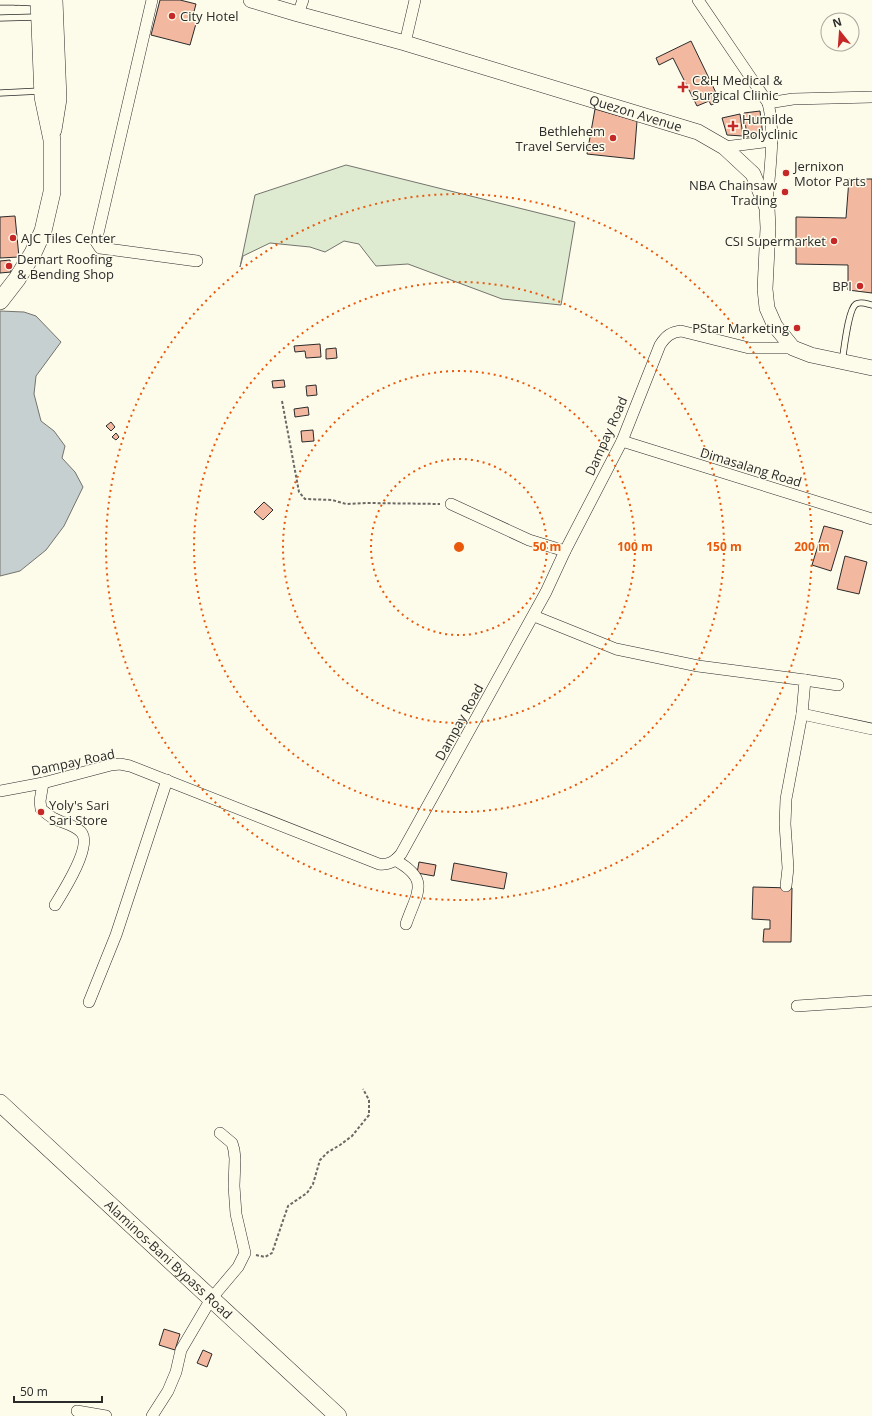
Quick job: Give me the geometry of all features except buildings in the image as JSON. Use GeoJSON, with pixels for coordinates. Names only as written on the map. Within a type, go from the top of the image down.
{"type":"FeatureCollection","features":[{"type":"Feature","properties":{"kind":"main road","name":"Quezon Avenue"},"geometry":{"type":"LineString","coordinates":[[251,0],[300,7],[405,43],[698,132],[724,147],[753,174],[767,208],[768,228],[765,289],[767,308],[775,326],[793,348],[811,355],[872,368]]}},
{"type":"Feature","properties":{"kind":"main road"},"geometry":{"type":"LineString","coordinates":[[43,5],[43,98],[52,140]]}},
{"type":"Feature","properties":{"kind":"main road"},"geometry":{"type":"LineString","coordinates":[[0,301],[17,279],[33,253],[43,231],[52,192],[52,140],[58,99],[43,5]]}},
{"type":"Feature","properties":{"kind":"main road","name":"Alaminos-Bani Bypass Road"},"geometry":{"type":"LineString","coordinates":[[0,1103],[338,1416]]}},
{"type":"Feature","properties":{"kind":"street"},"geometry":{"type":"LineString","coordinates":[[152,0],[96,242],[100,248],[197,261]]}},
{"type":"Feature","properties":{"kind":"street"},"geometry":{"type":"LineString","coordinates":[[405,43],[415,0]]}},
{"type":"Feature","properties":{"kind":"street"},"geometry":{"type":"LineString","coordinates":[[698,0],[768,103],[771,115],[772,141],[767,208]]}},
{"type":"Feature","properties":{"kind":"street"},"geometry":{"type":"LineString","coordinates":[[768,103],[793,99],[872,98]]}},
{"type":"Feature","properties":{"kind":"street"},"geometry":{"type":"LineString","coordinates":[[724,147],[772,141]]}},
{"type":"Feature","properties":{"kind":"street","name":"Dampay Road"},"geometry":{"type":"LineString","coordinates":[[0,791],[43,783],[120,764],[130,766],[167,780],[379,864],[388,865],[401,854],[534,616],[565,551],[622,441],[660,345],[665,337],[673,332],[681,331],[749,348],[793,348]]}},
{"type":"Feature","properties":{"kind":"street","name":"Dimasalang Road"},"geometry":{"type":"LineString","coordinates":[[622,441],[872,519]]}},
{"type":"Feature","properties":{"kind":"street"},"geometry":{"type":"LineString","coordinates":[[451,504],[529,540],[565,551]]}},
{"type":"Feature","properties":{"kind":"street"},"geometry":{"type":"LineString","coordinates":[[534,616],[616,649],[698,666],[838,685]]}},
{"type":"Feature","properties":{"kind":"street"},"geometry":{"type":"LineString","coordinates":[[786,886],[788,868],[785,824],[786,799],[802,714],[805,680]]}},
{"type":"Feature","properties":{"kind":"street"},"geometry":{"type":"LineString","coordinates":[[802,714],[872,729]]}},
{"type":"Feature","properties":{"kind":"street"},"geometry":{"type":"LineString","coordinates":[[88,1002],[116,935],[167,780]]}},
{"type":"Feature","properties":{"kind":"street"},"geometry":{"type":"LineString","coordinates":[[43,783],[40,801],[41,809],[53,818],[73,826],[82,832],[85,839],[84,847],[74,872],[55,905]]}},
{"type":"Feature","properties":{"kind":"street"},"geometry":{"type":"LineString","coordinates":[[395,860],[406,866],[416,876],[419,883],[406,924]]}},
{"type":"Feature","properties":{"kind":"street"},"geometry":{"type":"LineString","coordinates":[[796,1006],[872,1001]]}},
{"type":"Feature","properties":{"kind":"street"},"geometry":{"type":"LineString","coordinates":[[152,1416],[168,1391],[176,1372],[181,1350],[211,1299],[238,1267],[245,1252],[236,1214],[234,1150],[232,1143],[220,1133]]}},
{"type":"Feature","properties":{"kind":"street"},"geometry":{"type":"LineString","coordinates":[[76,1410],[106,1416]]}},
{"type":"Feature","properties":{"kind":"lane"},"geometry":{"type":"LineString","coordinates":[[0,2],[16,1],[43,5]]}},
{"type":"Feature","properties":{"kind":"lane"},"geometry":{"type":"LineString","coordinates":[[0,18],[43,5]]}},
{"type":"Feature","properties":{"kind":"lane"},"geometry":{"type":"LineString","coordinates":[[0,93],[43,91]]}},
{"type":"Feature","properties":{"kind":"lane"},"geometry":{"type":"LineString","coordinates":[[842,362],[851,312],[856,304],[860,302],[872,304]]}},
{"type":"Feature","properties":{"kind":"path"},"geometry":{"type":"LineString","coordinates":[[282,401],[299,492],[305,499],[332,500],[346,504],[451,504]]}},
{"type":"Feature","properties":{"kind":"path"},"geometry":{"type":"LineString","coordinates":[[245,1252],[265,1256],[272,1253],[288,1206],[306,1193],[313,1184],[320,1160],[328,1152],[340,1146],[352,1136],[368,1115],[369,1100],[363,1089]]}},
{"type":"Feature","properties":{"kind":"green space"},"geometry":{"type":"Polygon","coordinates":[[[346,165],[575,222],[561,305],[502,299],[408,264],[376,266],[359,244],[344,241],[325,252],[310,247],[270,243],[243,256],[240,267],[255,195],[346,165]]]}},
{"type":"Feature","properties":{"kind":"shaded area"},"geometry":{"type":"Polygon","coordinates":[[[0,311],[24,312],[36,316],[61,342],[36,376],[34,394],[41,421],[54,431],[65,446],[62,458],[75,472],[83,487],[64,526],[46,550],[20,571],[0,576],[0,311]]]}},
{"type":"Feature","properties":{"kind":"place","name":"City Hotel"},"geometry":{"type":"Point","coordinates":[172,16]}},
{"type":"Feature","properties":{"kind":"place","name":"C&H Medical & Surgical Cliinic"},"geometry":{"type":"Point","coordinates":[683,87]}},
{"type":"Feature","properties":{"kind":"place","name":"Humilde Polyclinic"},"geometry":{"type":"Point","coordinates":[733,126]}},
{"type":"Feature","properties":{"kind":"place","name":"Bethlehem Travel Services"},"geometry":{"type":"Point","coordinates":[613,138]}},
{"type":"Feature","properties":{"kind":"place","name":"Jernixon Motor Parts"},"geometry":{"type":"Point","coordinates":[786,173]}},
{"type":"Feature","properties":{"kind":"place","name":"NBA Chainsaw Trading"},"geometry":{"type":"Point","coordinates":[785,192]}},
{"type":"Feature","properties":{"kind":"place","name":"AJC Tiles Center"},"geometry":{"type":"Point","coordinates":[13,238]}},
{"type":"Feature","properties":{"kind":"place","name":"CSI Supermarket"},"geometry":{"type":"Point","coordinates":[834,241]}},
{"type":"Feature","properties":{"kind":"place","name":"Demart Roofing & Bending Shop"},"geometry":{"type":"Point","coordinates":[9,266]}},
{"type":"Feature","properties":{"kind":"place","name":"BPI"},"geometry":{"type":"Point","coordinates":[860,286]}},
{"type":"Feature","properties":{"kind":"place","name":"PStar Marketing"},"geometry":{"type":"Point","coordinates":[797,328]}},
{"type":"Feature","properties":{"kind":"place","name":"Yoly's Sari Sari Store"},"geometry":{"type":"Point","coordinates":[41,812]}}]}
